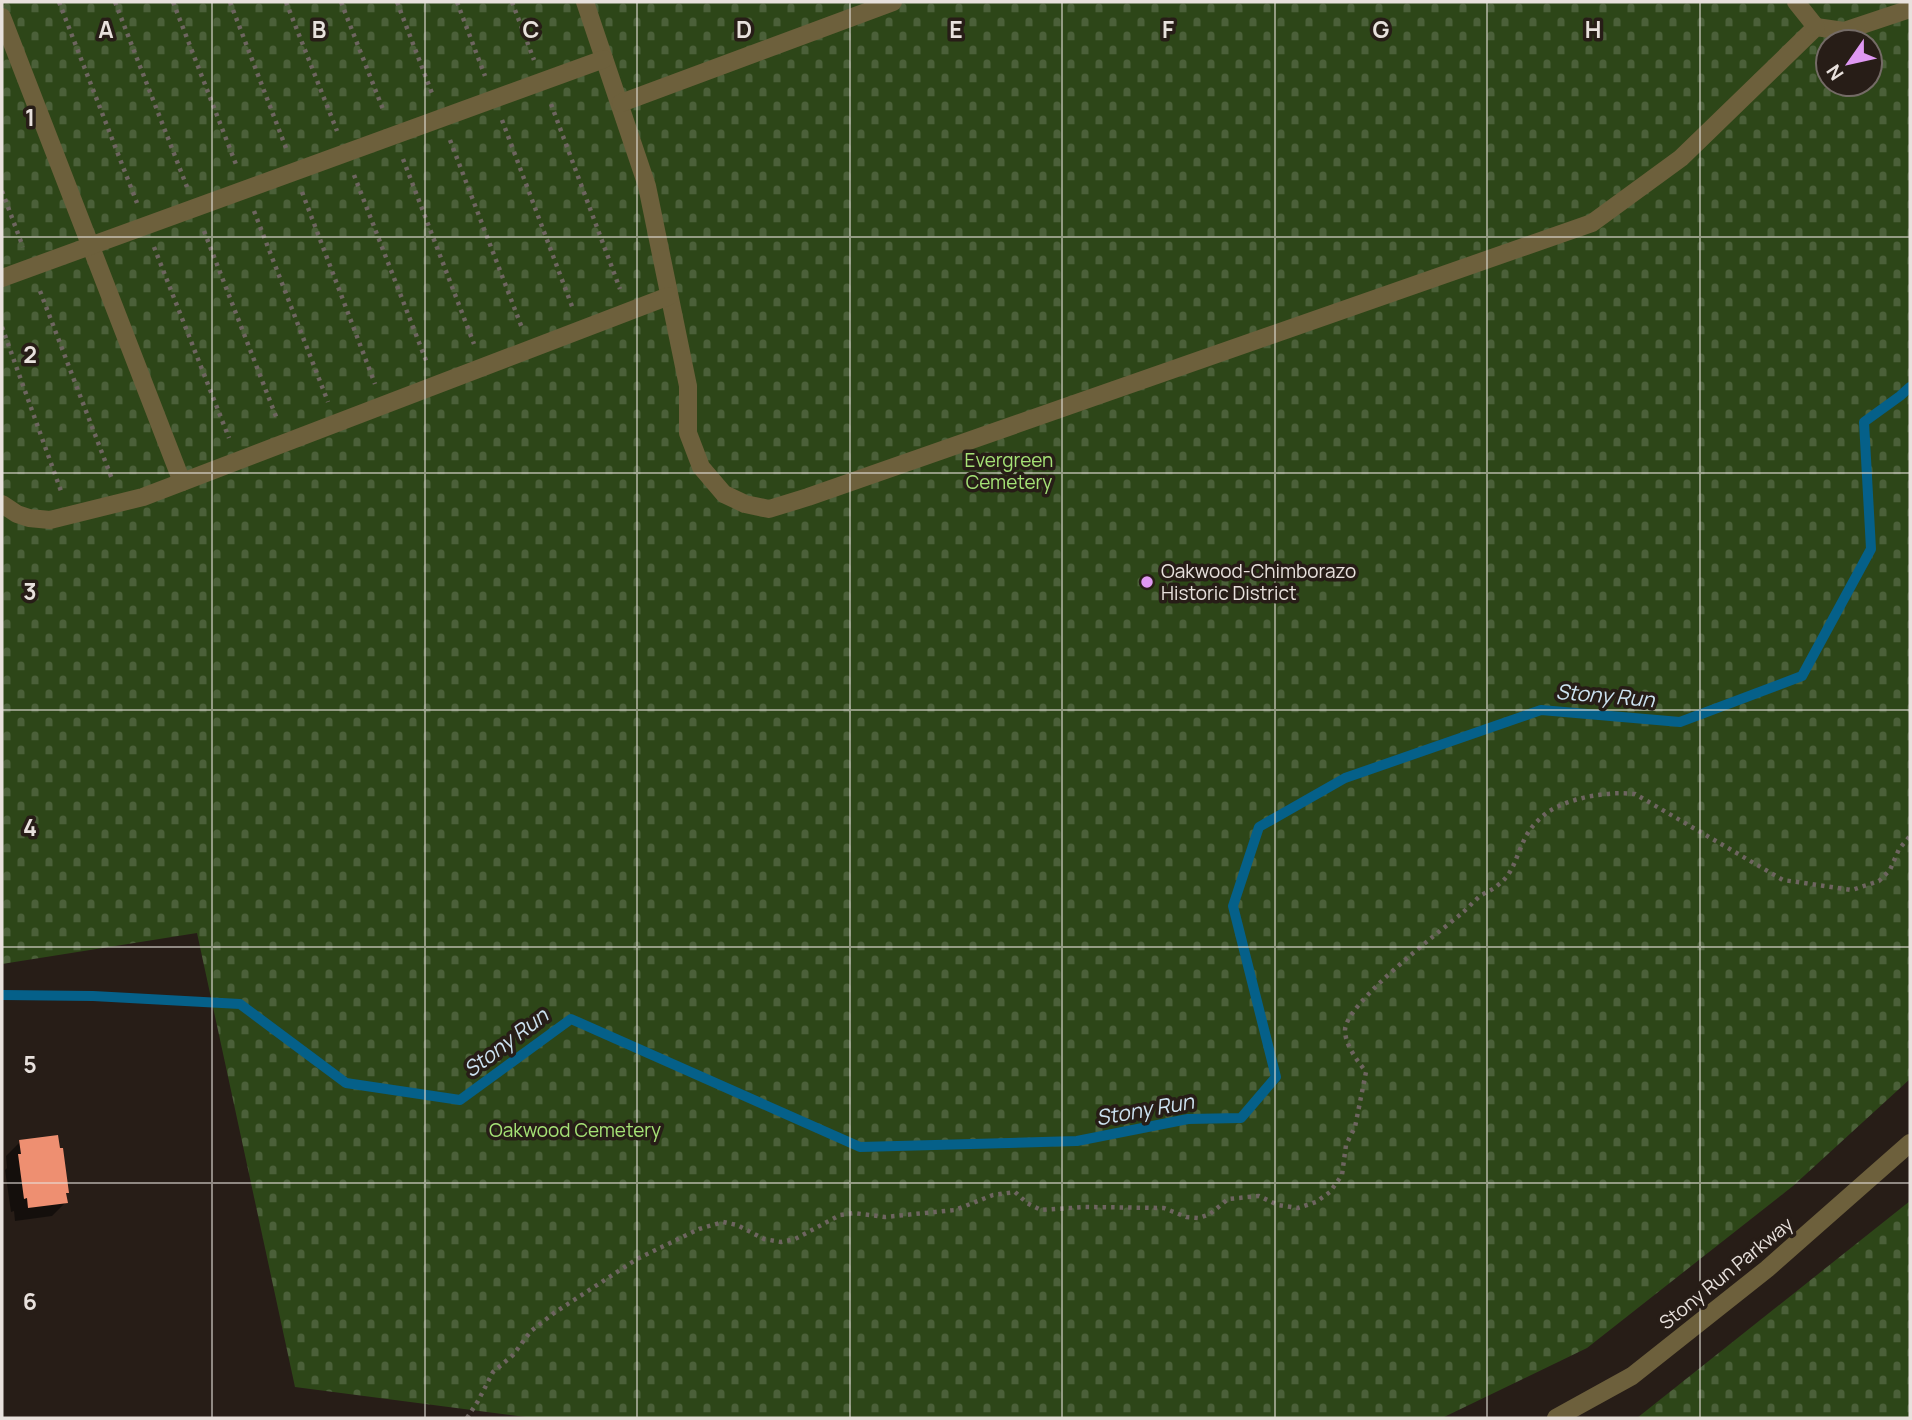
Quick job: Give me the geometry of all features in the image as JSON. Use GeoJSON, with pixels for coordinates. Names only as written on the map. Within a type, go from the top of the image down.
{"type":"FeatureCollection","features":[{"type":"Feature","properties":{"kind":"street"},"geometry":{"type":"LineString","coordinates":[[585,2],[647,186],[688,386],[688,433],[701,467],[724,494],[745,504],[769,509],[1591,223],[1681,158],[1816,27]]}},
{"type":"Feature","properties":{"kind":"street"},"geometry":{"type":"LineString","coordinates":[[621,103],[892,2]]}},
{"type":"Feature","properties":{"kind":"street"},"geometry":{"type":"LineString","coordinates":[[1797,2],[1816,27],[1844,31],[1910,9]]}},
{"type":"Feature","properties":{"kind":"street"},"geometry":{"type":"LineString","coordinates":[[2,17],[182,482]]}},
{"type":"Feature","properties":{"kind":"street"},"geometry":{"type":"LineString","coordinates":[[2,278],[604,59]]}},
{"type":"Feature","properties":{"kind":"street"},"geometry":{"type":"LineString","coordinates":[[2,504],[29,518],[50,520],[143,497],[669,296]]}},
{"type":"Feature","properties":{"kind":"street","name":"Stony Run Parkway"},"geometry":{"type":"LineString","coordinates":[[1556,1418],[1632,1376],[1767,1269],[1910,1143]]}},
{"type":"Feature","properties":{"kind":"path"},"geometry":{"type":"LineString","coordinates":[[230,2],[383,405]]}},
{"type":"Feature","properties":{"kind":"path"},"geometry":{"type":"LineString","coordinates":[[286,2],[435,385]]}},
{"type":"Feature","properties":{"kind":"path"},"geometry":{"type":"LineString","coordinates":[[341,2],[483,367]]}},
{"type":"Feature","properties":{"kind":"path"},"geometry":{"type":"LineString","coordinates":[[397,2],[530,349]]}},
{"type":"Feature","properties":{"kind":"path"},"geometry":{"type":"LineString","coordinates":[[457,2],[581,329]]}},
{"type":"Feature","properties":{"kind":"path"},"geometry":{"type":"LineString","coordinates":[[512,2],[628,311]]}},
{"type":"Feature","properties":{"kind":"path"},"geometry":{"type":"LineString","coordinates":[[2,191],[121,502]]}},
{"type":"Feature","properties":{"kind":"path"},"geometry":{"type":"LineString","coordinates":[[2,327],[70,515]]}},
{"type":"Feature","properties":{"kind":"path"},"geometry":{"type":"LineString","coordinates":[[467,1418],[492,1372],[513,1355],[531,1331],[637,1259],[699,1229],[723,1222],[737,1225],[764,1239],[781,1242],[795,1239],[840,1214],[885,1217],[955,1210],[993,1195],[1015,1192],[1027,1203],[1041,1210],[1085,1207],[1164,1208],[1186,1217],[1199,1218],[1210,1214],[1228,1199],[1259,1196],[1278,1205],[1298,1208],[1316,1202],[1329,1192],[1342,1175],[1346,1145],[1355,1127],[1366,1072],[1351,1052],[1345,1029],[1352,1012],[1420,947],[1463,913],[1477,898],[1508,877],[1523,842],[1535,823],[1559,806],[1616,792],[1635,794],[1783,880],[1852,890],[1879,881],[1890,870],[1899,849],[1910,836]]}},
{"type":"Feature","properties":{"kind":"green space","name":"Evergreen Cemetery"},"geometry":{"type":"Polygon","coordinates":[[[2,2],[1910,2],[1910,1079],[1793,1186],[1587,1348],[1442,1418],[534,1418],[295,1387],[197,933],[2,964],[2,2]]]}},
{"type":"Feature","properties":{"kind":"green space"},"geometry":{"type":"Polygon","coordinates":[[[1910,1201],[1910,1418],[1637,1418],[1910,1201]]]}},
{"type":"Feature","properties":{"kind":"building"},"geometry":{"type":"Polygon","coordinates":[[[58,1135],[60,1148],[63,1148],[68,1203],[28,1208],[27,1198],[24,1199],[18,1154],[21,1154],[19,1140],[58,1135]]]}},
{"type":"Feature","properties":{"kind":"waterway","name":"Stony Run"},"geometry":{"type":"LineString","coordinates":[[2,995],[93,996],[240,1004],[346,1083],[460,1100],[571,1019],[860,1147],[1077,1141],[1188,1119],[1241,1118],[1276,1077],[1233,906],[1259,827],[1345,778],[1541,710],[1680,722],[1802,676],[1871,549],[1864,422],[1910,387]]}},
{"type":"Feature","properties":{"kind":"place","name":"Oakwood-Chimborazo Historic District"},"geometry":{"type":"Point","coordinates":[1147,582]}},
{"type":"Feature","properties":{"kind":"park label","name":"Oakwood Cemetery"},"geometry":{"type":"Point","coordinates":[575,1130]}}]}
